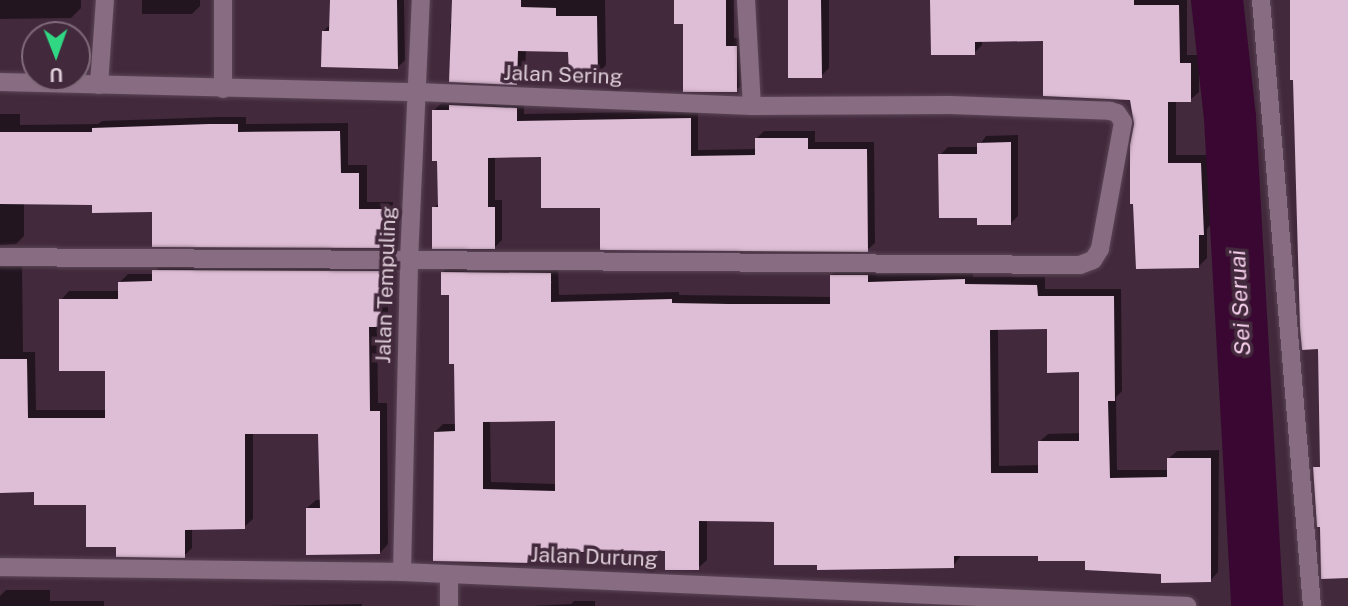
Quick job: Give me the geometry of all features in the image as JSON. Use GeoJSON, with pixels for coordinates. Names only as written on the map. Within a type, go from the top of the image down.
{"type":"FeatureCollection","features":[{"type":"Feature","properties":{"kind":"street"},"geometry":{"type":"LineString","coordinates":[[99,85],[105,0]]}},
{"type":"Feature","properties":{"kind":"street"},"geometry":{"type":"LineString","coordinates":[[223,0],[223,89]]}},
{"type":"Feature","properties":{"kind":"street","name":"Jalan Tempuling"},"geometry":{"type":"LineString","coordinates":[[402,572],[409,260],[421,0]]}},
{"type":"Feature","properties":{"kind":"street"},"geometry":{"type":"LineString","coordinates":[[746,0],[752,106]]}},
{"type":"Feature","properties":{"kind":"street"},"geometry":{"type":"LineString","coordinates":[[1261,0],[1312,606]]}},
{"type":"Feature","properties":{"kind":"street","name":"Jalan Sering"},"geometry":{"type":"LineString","coordinates":[[0,82],[417,92],[752,106],[950,105],[1110,111],[1121,117],[1123,134],[1100,249],[1093,260],[1080,265],[409,260]]}},
{"type":"Feature","properties":{"kind":"street"},"geometry":{"type":"LineString","coordinates":[[0,257],[409,260]]}},
{"type":"Feature","properties":{"kind":"street","name":"Jalan Durung"},"geometry":{"type":"LineString","coordinates":[[0,567],[402,572],[837,598],[1187,606]]}},
{"type":"Feature","properties":{"kind":"street"},"geometry":{"type":"LineString","coordinates":[[449,575],[449,606]]}},
{"type":"Feature","properties":{"kind":"building"},"geometry":{"type":"Polygon","coordinates":[[[330,0],[397,0],[398,69],[321,67],[322,31],[329,31],[330,0]]]}},
{"type":"Feature","properties":{"kind":"building"},"geometry":{"type":"Polygon","coordinates":[[[452,0],[521,0],[521,7],[556,8],[556,16],[597,16],[598,75],[569,75],[568,52],[518,51],[517,85],[449,82],[452,0]]]}},
{"type":"Feature","properties":{"kind":"building"},"geometry":{"type":"Polygon","coordinates":[[[674,0],[726,0],[726,46],[737,46],[737,92],[683,92],[683,24],[674,24],[674,0]]]}},
{"type":"Feature","properties":{"kind":"building"},"geometry":{"type":"Polygon","coordinates":[[[788,0],[821,0],[822,78],[788,78],[788,0]]]}},
{"type":"Feature","properties":{"kind":"building"},"geometry":{"type":"Polygon","coordinates":[[[930,0],[1134,0],[1134,5],[1179,5],[1180,63],[1191,63],[1191,102],[1168,102],[1168,163],[1201,163],[1204,235],[1199,235],[1199,268],[1136,269],[1133,204],[1130,204],[1130,145],[1134,124],[1130,100],[1043,96],[1043,41],[975,42],[975,55],[931,55],[930,0]]]}},
{"type":"Feature","properties":{"kind":"building"},"geometry":{"type":"Polygon","coordinates":[[[1290,0],[1348,0],[1348,578],[1321,579],[1320,527],[1317,527],[1313,467],[1320,467],[1318,349],[1302,350],[1300,329],[1293,80],[1290,80],[1290,0]]]}},
{"type":"Feature","properties":{"kind":"building"},"geometry":{"type":"Polygon","coordinates":[[[449,105],[517,108],[517,121],[691,118],[691,156],[755,155],[755,138],[808,138],[808,149],[867,149],[868,252],[600,250],[600,208],[541,208],[541,157],[488,158],[488,207],[495,207],[495,249],[432,249],[432,207],[438,207],[437,161],[432,161],[432,110],[449,110],[449,105]]]}},
{"type":"Feature","properties":{"kind":"building"},"geometry":{"type":"Polygon","coordinates":[[[238,124],[238,132],[340,131],[341,173],[359,173],[359,209],[385,209],[385,248],[152,247],[152,212],[92,213],[92,205],[0,204],[0,132],[92,132],[92,128],[238,124]]]}},
{"type":"Feature","properties":{"kind":"building"},"geometry":{"type":"Polygon","coordinates":[[[1011,142],[1011,225],[977,225],[977,218],[939,218],[938,154],[977,154],[977,143],[1011,142]]]}},
{"type":"Feature","properties":{"kind":"building"},"geometry":{"type":"Polygon","coordinates":[[[152,270],[380,271],[381,327],[369,327],[370,411],[380,411],[380,554],[306,555],[306,508],[320,508],[318,434],[245,434],[245,529],[185,530],[185,558],[116,557],[116,547],[86,547],[86,505],[34,505],[34,492],[0,493],[0,359],[27,359],[28,418],[105,418],[105,371],[59,371],[59,299],[118,299],[118,282],[152,281],[152,270]]]}},
{"type":"Feature","properties":{"kind":"building"},"geometry":{"type":"Polygon","coordinates":[[[441,272],[551,273],[551,302],[672,299],[672,303],[830,304],[830,275],[868,275],[868,282],[965,279],[965,284],[1037,285],[1038,296],[1114,296],[1115,401],[1108,401],[1110,478],[1167,477],[1167,458],[1211,458],[1211,582],[1161,583],[1161,574],[1085,570],[1085,561],[1038,561],[1038,556],[954,556],[954,568],[817,570],[817,565],[774,565],[774,522],[699,521],[699,570],[665,570],[665,551],[581,552],[581,557],[533,557],[533,563],[433,561],[434,432],[455,431],[454,364],[449,364],[449,295],[441,295],[441,272]],[[1047,329],[990,330],[991,473],[1038,473],[1038,441],[1079,441],[1079,372],[1047,373],[1047,329]],[[555,421],[483,422],[483,489],[555,491],[555,421]]]}},
{"type":"Feature","properties":{"kind":"waterway","name":"Sei Seruai"},"geometry":{"type":"LineString","coordinates":[[1217,0],[1230,118],[1257,606]]}}]}
